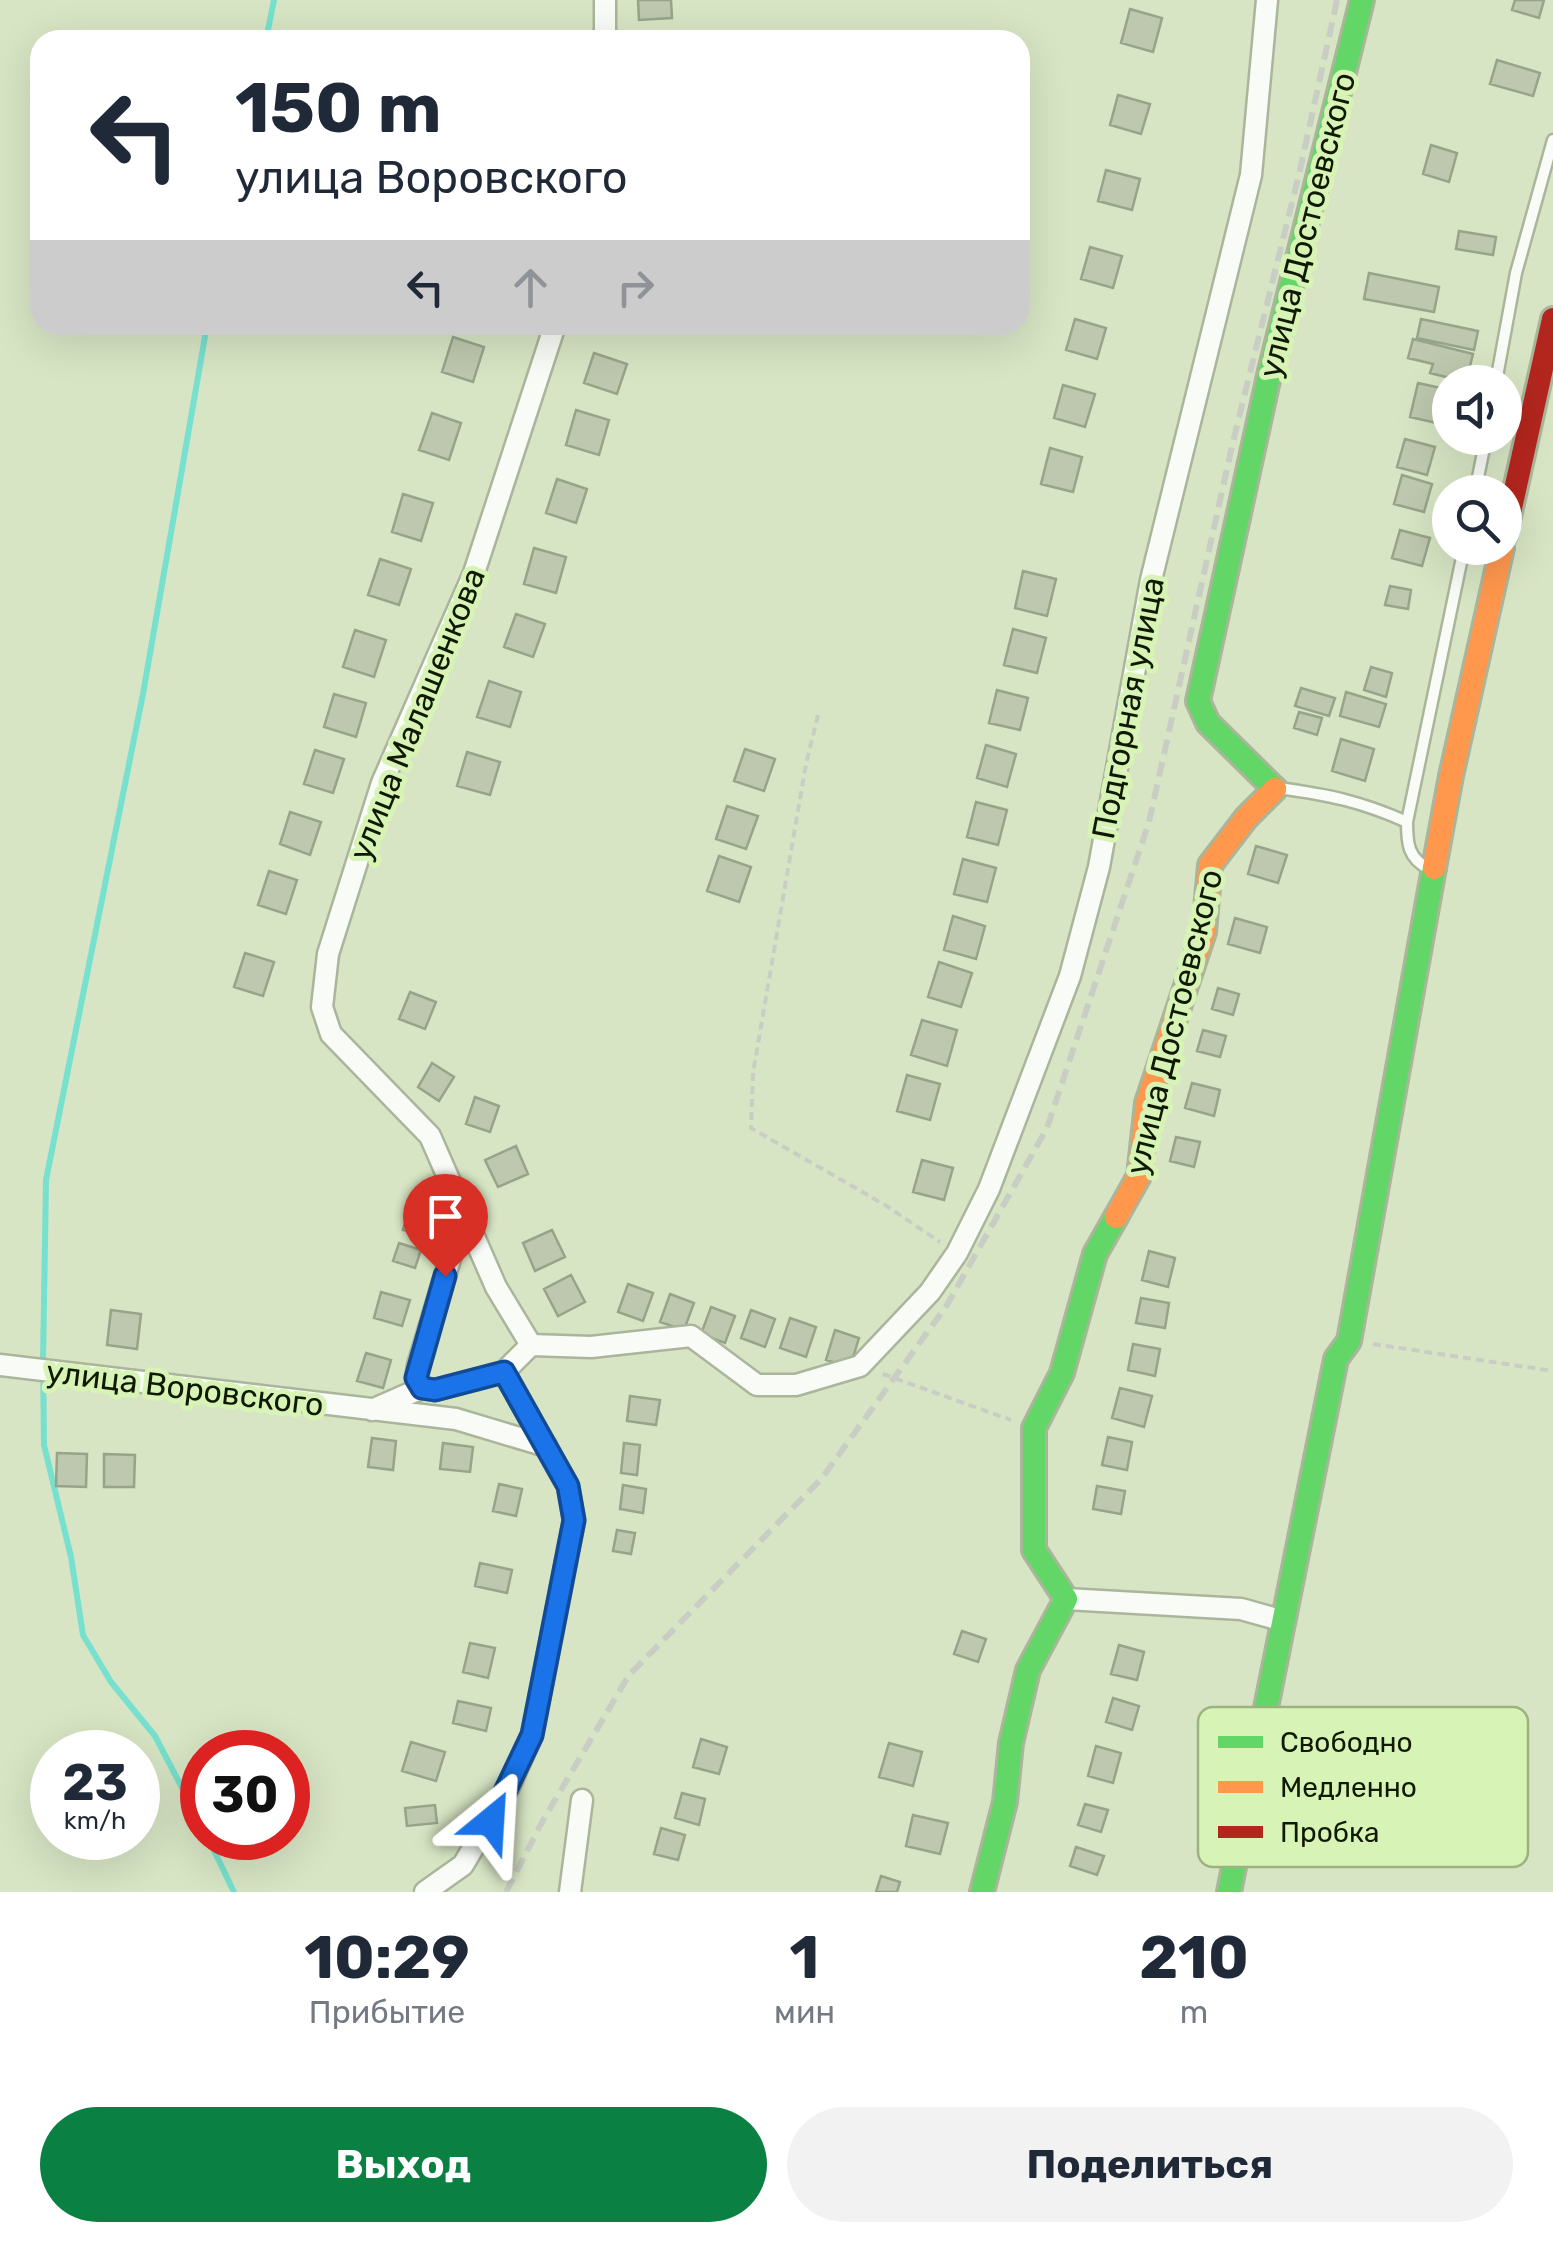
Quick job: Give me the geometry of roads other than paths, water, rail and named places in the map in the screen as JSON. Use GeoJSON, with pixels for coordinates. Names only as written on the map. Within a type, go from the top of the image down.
{"type":"FeatureCollection","features":[{"type":"Feature","properties":{"kind":"street"},"geometry":{"type":"LineString","coordinates":[[605,0],[605,30]]}},
{"type":"Feature","properties":{"kind":"street","name":"Подгорная улица"},"geometry":{"type":"LineString","coordinates":[[531,1345],[591,1347],[691,1336],[757,1385],[796,1385],[860,1366],[930,1292],[956,1253],[989,1188],[1070,976],[1098,867],[1151,580],[1251,175],[1267,0]]}},
{"type":"Feature","properties":{"kind":"street","name":"улица Достоевского"},"geometry":{"type":"LineString","coordinates":[[1066,1599],[1034,1550],[1034,1428],[1062,1374],[1095,1254],[1139,1176],[1147,1104],[1204,932],[1210,865],[1246,818],[1276,788],[1208,723],[1198,701],[1270,371],[1362,0]]}},
{"type":"Feature","properties":{"kind":"street"},"geometry":{"type":"LineString","coordinates":[[1518,475],[1553,320]]}},
{"type":"Feature","properties":{"kind":"street","name":"улица Малашенкова"},"geometry":{"type":"LineString","coordinates":[[531,1345],[496,1287],[430,1136],[331,1034],[322,1007],[328,954],[382,783],[474,573],[552,335]]}},
{"type":"Feature","properties":{"kind":"street"},"geometry":{"type":"LineString","coordinates":[[1266,1707],[1336,1359],[1349,1340],[1451,776],[1498,565]]}},
{"type":"Feature","properties":{"kind":"street"},"geometry":{"type":"LineString","coordinates":[[422,1388],[416,1378],[418,1365],[464,1212]]}},
{"type":"Feature","properties":{"kind":"street"},"geometry":{"type":"LineString","coordinates":[[425,1892],[463,1865],[509,1786],[532,1735],[574,1520],[568,1486],[504,1372],[531,1345]]}},
{"type":"Feature","properties":{"kind":"street","name":"улица Воровского"},"geometry":{"type":"LineString","coordinates":[[7,1366],[456,1419],[546,1446]]}},
{"type":"Feature","properties":{"kind":"street","name":"улица Воровского"},"geometry":{"type":"LineString","coordinates":[[370,1411],[422,1388],[435,1390],[504,1372]]}},
{"type":"Feature","properties":{"kind":"street"},"geometry":{"type":"LineString","coordinates":[[982,1892],[1005,1802],[1011,1743],[1028,1670],[1066,1599],[1241,1609],[1284,1621]]}},
{"type":"Feature","properties":{"kind":"street"},"geometry":{"type":"LineString","coordinates":[[570,1892],[582,1800]]}},
{"type":"Feature","properties":{"kind":"street"},"geometry":{"type":"LineString","coordinates":[[1228,1892],[1233,1867]]}},
{"type":"Feature","properties":{"kind":"lane"},"geometry":{"type":"LineString","coordinates":[[1499,365],[1516,273],[1553,140]]}},
{"type":"Feature","properties":{"kind":"lane"},"geometry":{"type":"LineString","coordinates":[[1434,872],[1415,862],[1408,844],[1407,822],[1460,565]]}},
{"type":"Feature","properties":{"kind":"lane"},"geometry":{"type":"LineString","coordinates":[[1276,788],[1323,792],[1362,802],[1407,822]]}},
{"type":"Feature","properties":{"kind":"waterway"},"geometry":{"type":"LineString","coordinates":[[268,30],[274,0]]}},
{"type":"Feature","properties":{"kind":"waterway"},"geometry":{"type":"LineString","coordinates":[[180,1784],[155,1736],[111,1682],[83,1635],[71,1557],[44,1445],[46,1180],[143,694],[205,335]]}},
{"type":"Feature","properties":{"kind":"waterway"},"geometry":{"type":"LineString","coordinates":[[219,1860],[234,1892]]}},
{"type":"Feature","properties":{"kind":"railway"},"geometry":{"type":"LineString","coordinates":[[506,1892],[542,1822],[629,1675],[822,1478],[947,1305],[1047,1128],[1149,822],[1337,0]]}}]}
